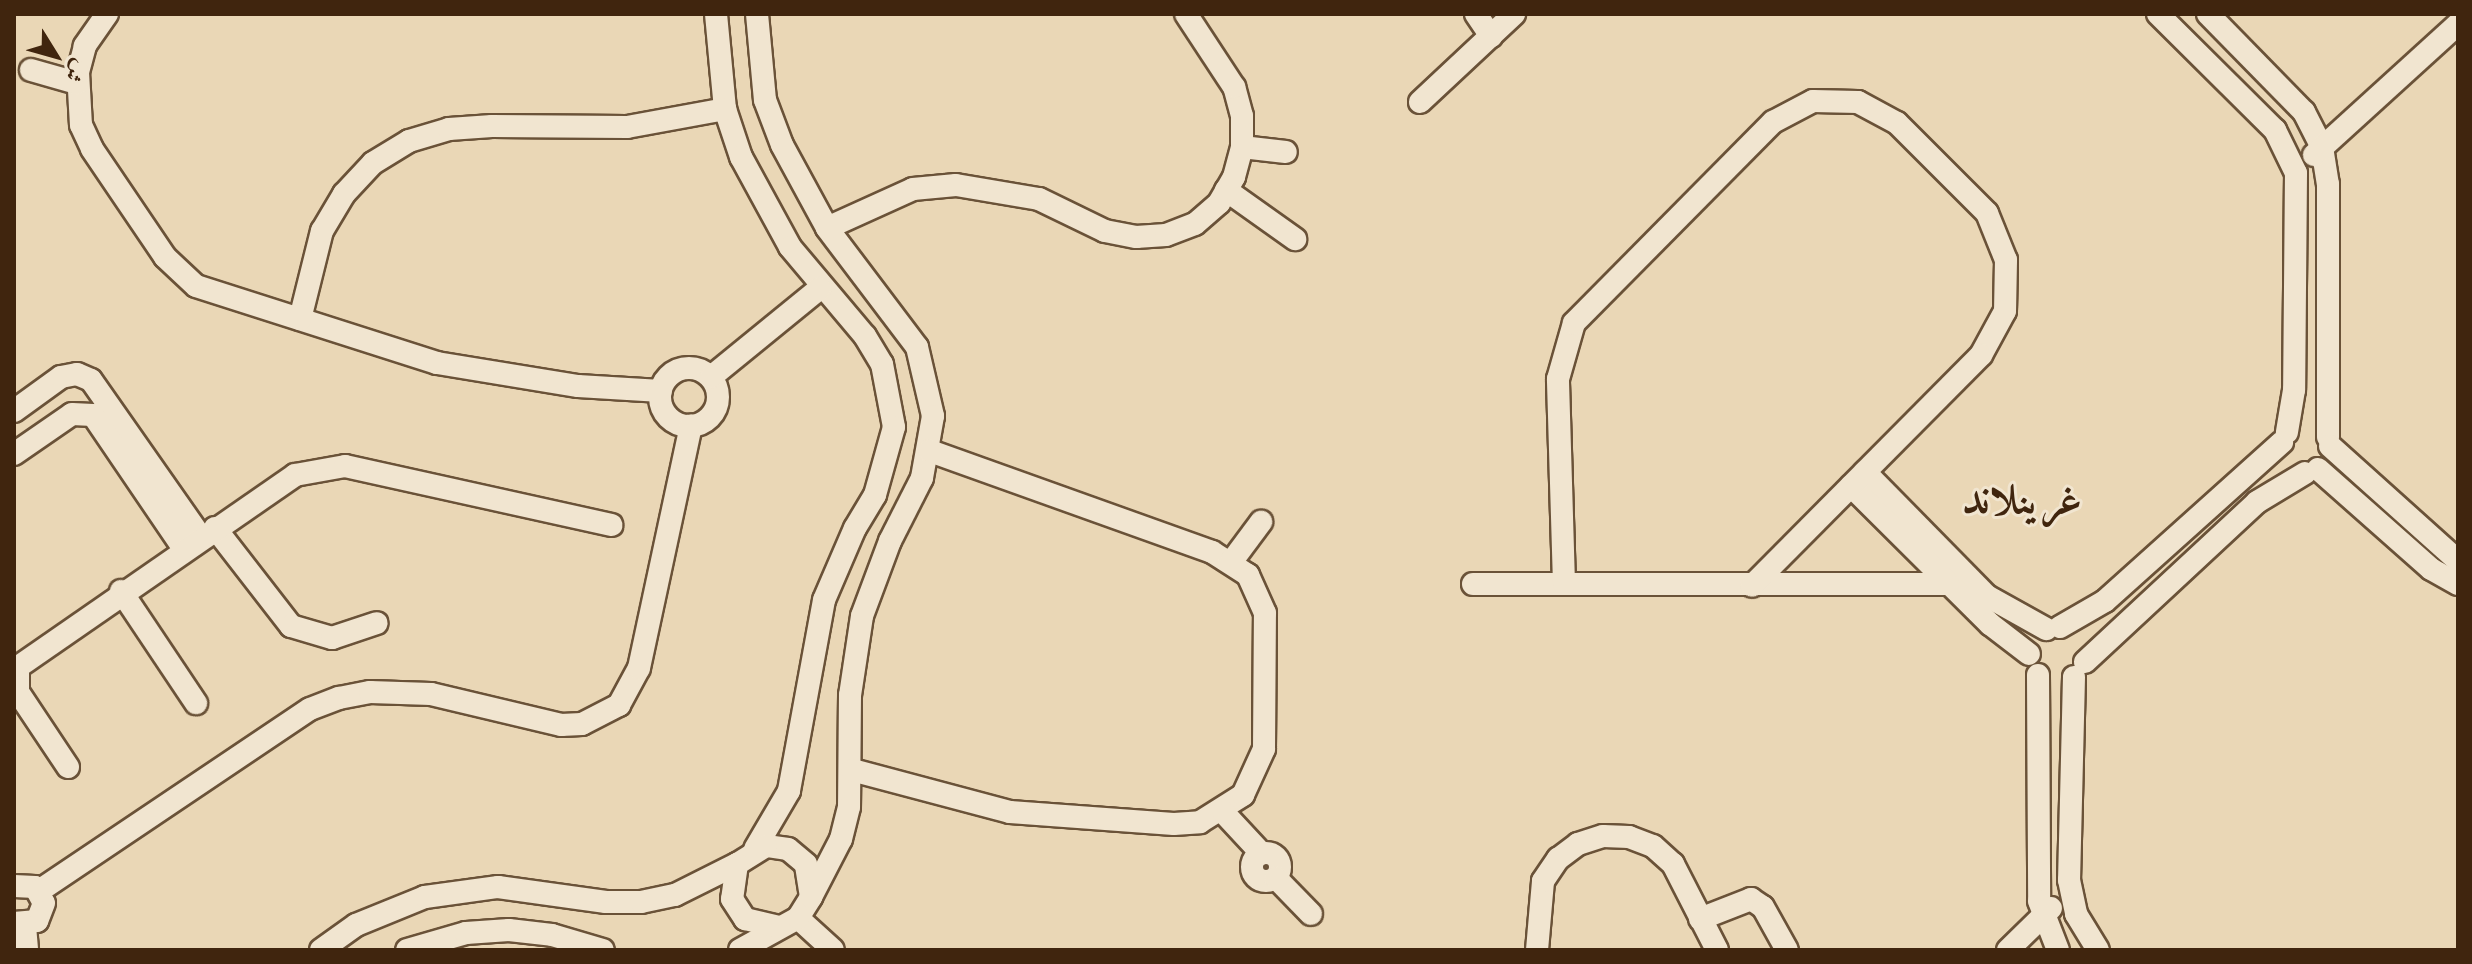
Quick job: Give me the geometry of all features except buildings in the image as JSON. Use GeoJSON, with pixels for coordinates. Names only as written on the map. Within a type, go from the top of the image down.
{"type":"FeatureCollection","features":[{"type":"Feature","properties":{"kind":"street"},"geometry":{"type":"LineString","coordinates":[[107,14],[85,46],[77,83],[81,125],[92,149],[180,273],[215,296],[300,319],[437,363],[592,388],[661,391],[682,369],[711,377]]}},
{"type":"Feature","properties":{"kind":"street"},"geometry":{"type":"LineString","coordinates":[[321,950],[356,925],[425,897],[498,887],[606,902],[641,902],[675,895],[737,864],[755,849],[789,791],[824,600],[855,528],[875,495],[894,427],[882,364],[865,336],[820,288],[763,203],[725,109],[716,14]]}},
{"type":"Feature","properties":{"kind":"street"},"geometry":{"type":"LineString","coordinates":[[740,950],[789,922],[811,897],[841,839],[852,770],[850,695],[862,616],[930,451],[933,416],[917,347],[827,228],[795,174],[765,100],[757,14]]}},
{"type":"Feature","properties":{"kind":"street"},"geometry":{"type":"LineString","coordinates":[[827,228],[913,189],[956,185],[1039,199],[1105,231],[1136,237],[1166,235],[1195,224],[1226,190],[1242,147],[1234,87],[1186,14]]}},
{"type":"Feature","properties":{"kind":"street"},"geometry":{"type":"LineString","coordinates":[[1476,14],[1491,36]]}},
{"type":"Feature","properties":{"kind":"street"},"geometry":{"type":"LineString","coordinates":[[1420,102],[1514,14]]}},
{"type":"Feature","properties":{"kind":"street"},"geometry":{"type":"LineString","coordinates":[[2158,14],[2275,130],[2296,173],[2294,390],[2284,437],[2286,462],[2311,471],[2431,569],[2458,584]]}},
{"type":"Feature","properties":{"kind":"street"},"geometry":{"type":"LineString","coordinates":[[2038,675],[2060,683],[2079,669],[2257,502],[2328,459],[2328,184],[2322,147],[2304,112],[2208,14]]}},
{"type":"Feature","properties":{"kind":"street"},"geometry":{"type":"LineString","coordinates":[[2296,173],[2458,24]]}},
{"type":"Feature","properties":{"kind":"street"},"geometry":{"type":"LineString","coordinates":[[31,70],[77,83]]}},
{"type":"Feature","properties":{"kind":"street"},"geometry":{"type":"LineString","coordinates":[[1564,584],[1558,379],[1574,323],[1773,122],[1813,101],[1836,99],[1879,110],[1897,123],[1987,213],[2006,260],[2005,311],[1995,334],[1752,586]]}},
{"type":"Feature","properties":{"kind":"street"},"geometry":{"type":"LineString","coordinates":[[300,319],[322,231],[344,194],[373,163],[409,141],[464,128],[627,127],[725,109]]}},
{"type":"Feature","properties":{"kind":"street"},"geometry":{"type":"LineString","coordinates":[[1242,147],[1286,152]]}},
{"type":"Feature","properties":{"kind":"street"},"geometry":{"type":"LineString","coordinates":[[1226,190],[1295,239]]}},
{"type":"Feature","properties":{"kind":"street"},"geometry":{"type":"LineString","coordinates":[[711,377],[820,288]]}},
{"type":"Feature","properties":{"kind":"street"},"geometry":{"type":"LineString","coordinates":[[14,411],[61,377],[84,376],[149,479]]}},
{"type":"Feature","properties":{"kind":"street"},"geometry":{"type":"LineString","coordinates":[[39,891],[310,709],[339,698],[385,691],[431,694],[561,725],[582,724],[619,705],[639,668],[691,426],[714,412],[718,394],[711,377]]}},
{"type":"Feature","properties":{"kind":"street"},"geometry":{"type":"LineString","coordinates":[[661,391],[671,420],[691,426]]}},
{"type":"Feature","properties":{"kind":"street"},"geometry":{"type":"LineString","coordinates":[[14,454],[72,414],[88,412],[200,538],[291,626],[332,638],[377,623]]}},
{"type":"Feature","properties":{"kind":"street"},"geometry":{"type":"LineString","coordinates":[[2029,654],[2034,639],[2105,601],[2284,437],[2309,423],[2458,561]]}},
{"type":"Feature","properties":{"kind":"street"},"geometry":{"type":"LineString","coordinates":[[852,770],[957,801],[1065,819],[1174,824],[1200,822],[1223,812],[1243,795],[1264,749],[1265,613],[1259,592],[1232,561],[930,451]]}},
{"type":"Feature","properties":{"kind":"street"},"geometry":{"type":"LineString","coordinates":[[68,767],[18,692],[15,675],[23,660],[295,475],[328,466],[362,469],[612,525]]}},
{"type":"Feature","properties":{"kind":"street"},"geometry":{"type":"LineString","coordinates":[[1858,479],[1987,596],[2053,628],[2077,635],[2079,669],[2070,893],[2080,924],[2098,950]]}},
{"type":"Feature","properties":{"kind":"street"},"geometry":{"type":"LineString","coordinates":[[1858,479],[1948,584],[2029,654],[2038,675],[2042,915],[2054,948],[2080,924]]}},
{"type":"Feature","properties":{"kind":"street"},"geometry":{"type":"LineString","coordinates":[[1232,561],[1261,522]]}},
{"type":"Feature","properties":{"kind":"street"},"geometry":{"type":"LineString","coordinates":[[1473,584],[1948,584]]}},
{"type":"Feature","properties":{"kind":"street"},"geometry":{"type":"LineString","coordinates":[[121,591],[196,703]]}},
{"type":"Feature","properties":{"kind":"street"},"geometry":{"type":"LineString","coordinates":[[1223,812],[1262,854],[1277,858],[1276,878],[1311,914]]}},
{"type":"Feature","properties":{"kind":"street"},"geometry":{"type":"LineString","coordinates":[[1537,950],[1543,881],[1568,851],[1603,836],[1629,837],[1653,846],[1673,864],[1717,950]]}},
{"type":"Feature","properties":{"kind":"street"},"geometry":{"type":"LineString","coordinates":[[755,849],[777,846],[798,855],[811,874],[811,897]]}},
{"type":"Feature","properties":{"kind":"street"},"geometry":{"type":"LineString","coordinates":[[737,864],[730,887],[737,910],[756,925],[789,922],[833,950]]}},
{"type":"Feature","properties":{"kind":"street"},"geometry":{"type":"LineString","coordinates":[[14,886],[30,885],[39,891],[44,910],[37,921],[19,924],[27,950]]}},
{"type":"Feature","properties":{"kind":"street"},"geometry":{"type":"LineString","coordinates":[[2008,950],[2042,915],[2070,893]]}},
{"type":"Feature","properties":{"kind":"street"},"geometry":{"type":"LineString","coordinates":[[1700,919],[1751,899],[1763,907],[1787,950]]}},
{"type":"Feature","properties":{"kind":"street"},"geometry":{"type":"LineString","coordinates":[[407,950],[466,933],[509,930],[552,935],[603,950]]}},
{"type":"Feature","properties":{"kind":"district","name":"غرينلاند"},"geometry":{"type":"Point","coordinates":[2022,501]}}]}
